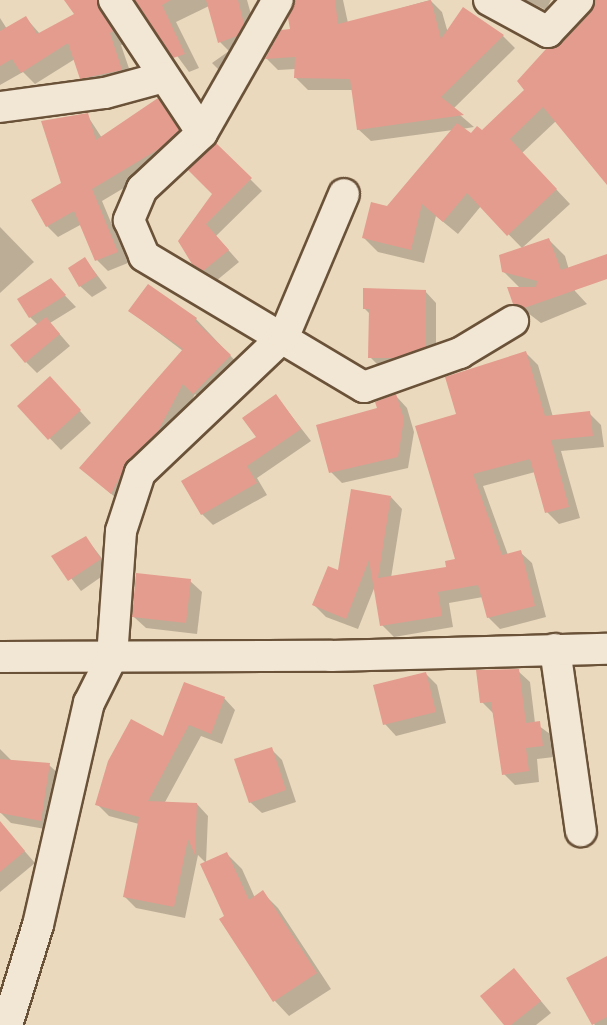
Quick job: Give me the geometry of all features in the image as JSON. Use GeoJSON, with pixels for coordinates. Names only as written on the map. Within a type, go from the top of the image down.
{"type":"FeatureCollection","features":[{"type":"Feature","properties":{"kind":"street"},"geometry":{"type":"LineString","coordinates":[[114,0],[202,133]]}},
{"type":"Feature","properties":{"kind":"street"},"geometry":{"type":"LineString","coordinates":[[278,0],[202,133],[142,189],[129,220],[144,256],[284,336],[364,387],[460,353],[513,321]]}},
{"type":"Feature","properties":{"kind":"street"},"geometry":{"type":"LineString","coordinates":[[489,0],[548,32],[578,0]]}},
{"type":"Feature","properties":{"kind":"street"},"geometry":{"type":"LineString","coordinates":[[0,107],[105,93],[164,77]]}},
{"type":"Feature","properties":{"kind":"street"},"geometry":{"type":"LineString","coordinates":[[9,1024],[38,925],[89,703],[112,657],[121,531],[140,473],[284,336],[344,194]]}},
{"type":"Feature","properties":{"kind":"street"},"geometry":{"type":"LineString","coordinates":[[555,649],[581,831]]}},
{"type":"Feature","properties":{"kind":"street"},"geometry":{"type":"LineString","coordinates":[[0,657],[607,649]]}},
{"type":"Feature","properties":{"kind":"building"},"geometry":{"type":"Polygon","coordinates":[[[64,0],[97,0],[113,31],[110,33],[122,70],[80,79],[68,43],[21,73],[12,59],[0,66],[0,31],[26,16],[37,34],[74,14],[64,0]]]}},
{"type":"Feature","properties":{"kind":"building"},"geometry":{"type":"Polygon","coordinates":[[[135,0],[171,0],[162,5],[185,54],[173,58],[135,0]]]}},
{"type":"Feature","properties":{"kind":"building"},"geometry":{"type":"Polygon","coordinates":[[[206,0],[238,0],[244,24],[237,36],[218,43],[206,0]]]}},
{"type":"Feature","properties":{"kind":"building"},"geometry":{"type":"Polygon","coordinates":[[[295,0],[335,0],[338,24],[431,0],[441,39],[463,7],[504,35],[441,97],[464,115],[357,130],[350,79],[294,78],[295,57],[265,59],[281,30],[290,29],[288,18],[295,0]]]}},
{"type":"Feature","properties":{"kind":"building"},"geometry":{"type":"Polygon","coordinates":[[[595,0],[607,0],[607,185],[543,107],[510,139],[557,189],[507,236],[467,193],[443,222],[422,204],[411,250],[362,238],[371,202],[387,206],[457,123],[471,133],[477,126],[482,130],[524,90],[517,81],[546,49],[561,44],[591,12],[595,0]]]}},
{"type":"Feature","properties":{"kind":"building"},"geometry":{"type":"Polygon","coordinates":[[[158,98],[179,130],[159,149],[92,189],[118,252],[95,261],[74,211],[46,227],[31,200],[61,183],[41,121],[88,113],[96,140],[158,98]]]}},
{"type":"Feature","properties":{"kind":"building"},"geometry":{"type":"Polygon","coordinates":[[[216,143],[252,178],[206,224],[229,250],[203,271],[192,264],[178,241],[212,194],[188,170],[216,143]]]}},
{"type":"Feature","properties":{"kind":"building"},"geometry":{"type":"Polygon","coordinates":[[[549,238],[561,270],[607,254],[607,279],[524,308],[513,304],[507,287],[536,287],[537,281],[502,272],[499,255],[549,238]]]}},
{"type":"Feature","properties":{"kind":"building"},"geometry":{"type":"Polygon","coordinates":[[[85,257],[97,276],[79,287],[68,268],[85,257]]]}},
{"type":"Feature","properties":{"kind":"building"},"geometry":{"type":"Polygon","coordinates":[[[51,278],[66,295],[29,318],[17,299],[51,278]]]}},
{"type":"Feature","properties":{"kind":"building"},"geometry":{"type":"Polygon","coordinates":[[[148,284],[197,318],[195,321],[231,355],[193,394],[183,384],[158,431],[128,461],[111,494],[79,468],[183,349],[128,311],[148,284]]]}},
{"type":"Feature","properties":{"kind":"building"},"geometry":{"type":"Polygon","coordinates":[[[363,288],[426,290],[426,347],[394,358],[368,358],[369,309],[363,309],[363,288]]]}},
{"type":"Feature","properties":{"kind":"building"},"geometry":{"type":"Polygon","coordinates":[[[46,317],[60,334],[25,363],[10,345],[46,317]]]}},
{"type":"Feature","properties":{"kind":"building"},"geometry":{"type":"Polygon","coordinates":[[[526,351],[545,416],[590,411],[593,436],[551,440],[569,507],[545,513],[530,459],[473,474],[502,555],[521,550],[535,606],[487,618],[478,585],[438,592],[442,616],[380,626],[369,560],[346,619],[312,605],[328,566],[338,570],[351,489],[391,496],[378,578],[446,567],[445,561],[455,559],[415,426],[456,414],[445,377],[526,351]]]}},
{"type":"Feature","properties":{"kind":"building"},"geometry":{"type":"Polygon","coordinates":[[[50,376],[81,410],[48,440],[17,406],[50,376]]]}},
{"type":"Feature","properties":{"kind":"building"},"geometry":{"type":"Polygon","coordinates":[[[276,394],[301,429],[247,466],[257,483],[201,515],[181,481],[256,437],[242,418],[276,394]]]}},
{"type":"Feature","properties":{"kind":"building"},"geometry":{"type":"Polygon","coordinates":[[[396,394],[404,419],[398,457],[329,473],[316,425],[377,408],[375,402],[396,394]]]}},
{"type":"Feature","properties":{"kind":"building"},"geometry":{"type":"Polygon","coordinates":[[[86,536],[101,559],[68,581],[51,556],[86,536]]]}},
{"type":"Feature","properties":{"kind":"building"},"geometry":{"type":"Polygon","coordinates":[[[136,573],[191,579],[186,623],[132,617],[136,573]]]}},
{"type":"Feature","properties":{"kind":"building"},"geometry":{"type":"Polygon","coordinates":[[[519,669],[526,723],[540,721],[543,746],[526,748],[529,771],[502,775],[491,702],[480,703],[476,670],[519,669]]]}},
{"type":"Feature","properties":{"kind":"building"},"geometry":{"type":"Polygon","coordinates":[[[426,672],[436,712],[383,725],[373,685],[426,672]]]}},
{"type":"Feature","properties":{"kind":"building"},"geometry":{"type":"Polygon","coordinates":[[[184,682],[225,697],[211,734],[189,725],[148,801],[197,803],[195,855],[188,839],[174,907],[123,897],[139,817],[95,805],[108,761],[131,719],[163,736],[184,682]]]}},
{"type":"Feature","properties":{"kind":"building"},"geometry":{"type":"Polygon","coordinates":[[[272,747],[286,790],[249,803],[234,759],[272,747]]]}},
{"type":"Feature","properties":{"kind":"building"},"geometry":{"type":"Polygon","coordinates":[[[0,759],[50,763],[41,821],[0,813],[0,759]]]}},
{"type":"Feature","properties":{"kind":"building"},"geometry":{"type":"Polygon","coordinates":[[[0,821],[25,851],[0,872],[0,821]]]}},
{"type":"Feature","properties":{"kind":"building"},"geometry":{"type":"Polygon","coordinates":[[[227,852],[249,900],[263,890],[317,973],[273,1002],[219,919],[224,916],[200,864],[227,852]]]}},
{"type":"Feature","properties":{"kind":"building"},"geometry":{"type":"Polygon","coordinates":[[[607,956],[607,1017],[592,1025],[566,978],[607,956]]]}},
{"type":"Feature","properties":{"kind":"building"},"geometry":{"type":"Polygon","coordinates":[[[514,968],[541,1001],[511,1025],[504,1025],[480,996],[514,968]]]}}]}
